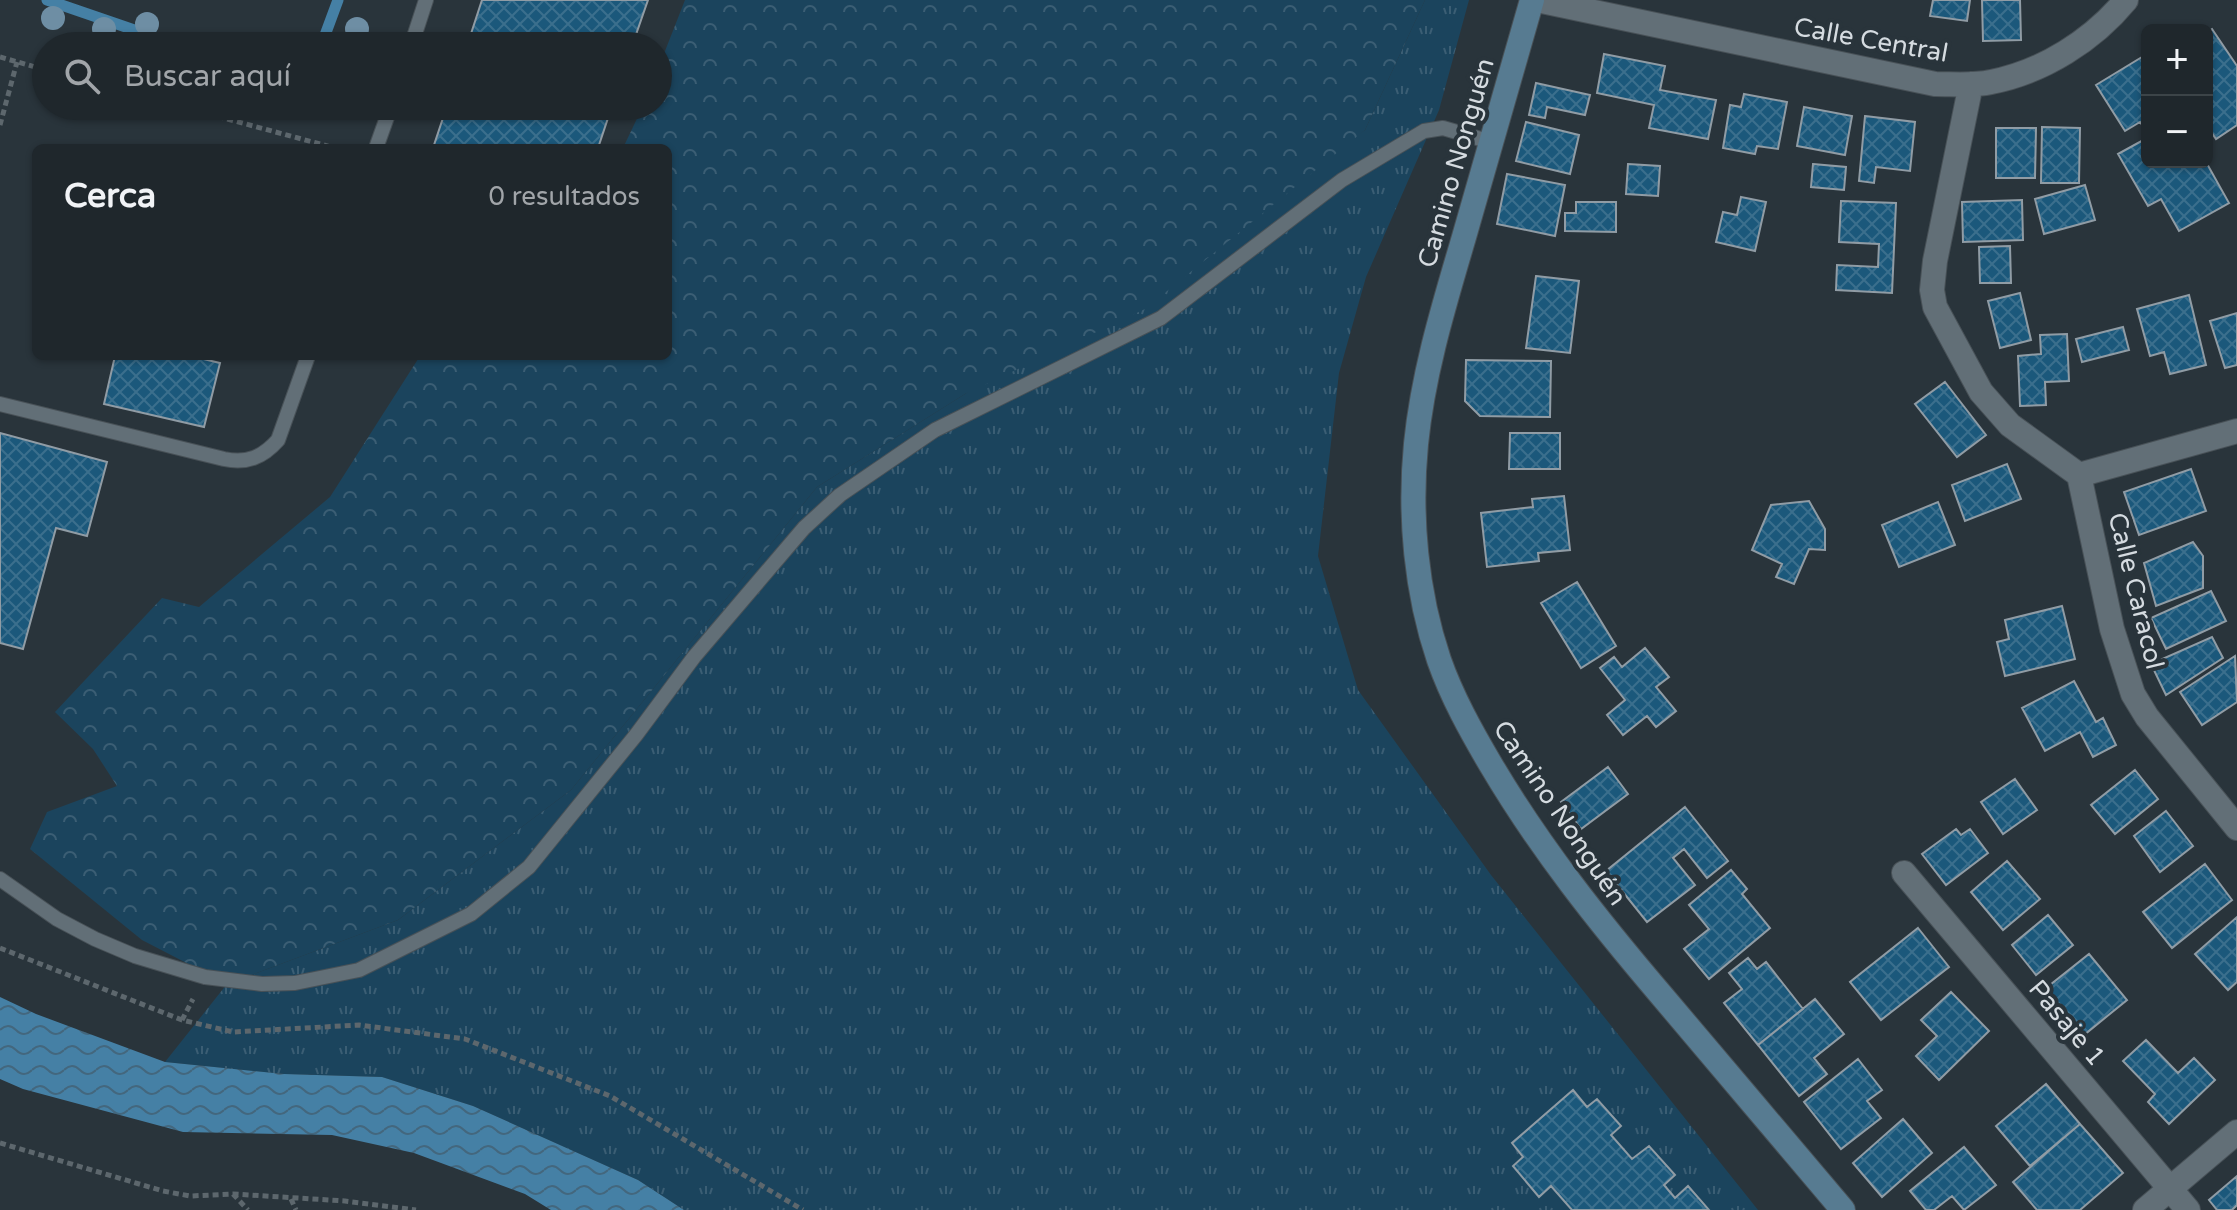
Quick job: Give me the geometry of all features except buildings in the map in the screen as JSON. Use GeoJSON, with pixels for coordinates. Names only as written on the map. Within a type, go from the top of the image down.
{"type":"FeatureCollection","features":[{"type":"Feature","properties":{"kind":"main road","name":"Camino Nonguén"},"geometry":{"type":"LineString","coordinates":[[1535,0],[1437,329],[1424,387],[1416,445],[1414,496],[1421,586],[1440,661],[1470,731],[1566,879],[1843,1210]]}},
{"type":"Feature","properties":{"kind":"street","name":"Calle Central"},"geometry":{"type":"LineString","coordinates":[[1535,0],[1935,84],[1971,84],[2006,78],[2046,62],[2092,34],[2126,0]]}},
{"type":"Feature","properties":{"kind":"street"},"geometry":{"type":"LineString","coordinates":[[1971,84],[1932,278],[1935,307],[1981,392],[2010,425],[2079,475],[2237,431]]}},
{"type":"Feature","properties":{"kind":"street","name":"Calle Caracol"},"geometry":{"type":"LineString","coordinates":[[2079,475],[2112,629],[2133,694],[2147,717],[2237,828]]}},
{"type":"Feature","properties":{"kind":"street","name":"Pasaje 1"},"geometry":{"type":"LineString","coordinates":[[1904,873],[2188,1210]]}},
{"type":"Feature","properties":{"kind":"street"},"geometry":{"type":"LineString","coordinates":[[2145,1210],[2237,1132]]}},
{"type":"Feature","properties":{"kind":"lane"},"geometry":{"type":"LineString","coordinates":[[416,32],[426,0]]}},
{"type":"Feature","properties":{"kind":"lane"},"geometry":{"type":"LineString","coordinates":[[377,144],[386,120]]}},
{"type":"Feature","properties":{"kind":"lane"},"geometry":{"type":"LineString","coordinates":[[0,879],[57,919],[95,939],[135,956],[205,977],[262,984],[295,983],[359,970],[471,914],[529,867],[636,735],[694,657],[804,528],[840,495],[935,430],[1161,318],[1342,180],[1424,131],[1443,128],[1491,142]]}},
{"type":"Feature","properties":{"kind":"lane"},"geometry":{"type":"LineString","coordinates":[[0,404],[235,461],[247,461],[270,450],[278,440],[307,360]]}},
{"type":"Feature","properties":{"kind":"path"},"geometry":{"type":"LineString","coordinates":[[0,57],[32,66]]}},
{"type":"Feature","properties":{"kind":"path"},"geometry":{"type":"LineString","coordinates":[[0,125],[17,62]]}},
{"type":"Feature","properties":{"kind":"path"},"geometry":{"type":"LineString","coordinates":[[231,120],[320,144]]}},
{"type":"Feature","properties":{"kind":"path"},"geometry":{"type":"LineString","coordinates":[[0,948],[182,1020],[233,1032],[359,1025],[465,1039],[610,1096],[803,1210]]}},
{"type":"Feature","properties":{"kind":"path"},"geometry":{"type":"LineString","coordinates":[[0,1143],[163,1191],[190,1196],[233,1194],[345,1201],[416,1210]]}},
{"type":"Feature","properties":{"kind":"path"},"geometry":{"type":"LineString","coordinates":[[233,1194],[248,1210]]}},
{"type":"Feature","properties":{"kind":"path"},"geometry":{"type":"LineString","coordinates":[[291,1199],[296,1210]]}},
{"type":"Feature","properties":{"kind":"green space"},"geometry":{"type":"Polygon","coordinates":[[[685,0],[1425,0],[1365,130],[1145,309],[965,394],[817,487],[571,790],[398,920],[227,984],[142,940],[30,849],[47,812],[117,786],[93,749],[55,712],[162,598],[199,607],[330,497],[417,360],[672,360],[672,144],[625,144],[636,120],[672,120],[672,33],[685,0]]]}},
{"type":"Feature","properties":{"kind":"green space"},"geometry":{"type":"Polygon","coordinates":[[[1425,0],[1469,0],[1439,110],[1366,277],[1339,373],[1318,556],[1358,690],[1491,875],[1758,1210],[684,1210],[638,1180],[473,1106],[382,1077],[284,1074],[165,1062],[227,984],[398,920],[571,790],[817,487],[965,394],[1365,130],[1425,0]]]}},
{"type":"Feature","properties":{"kind":"water"},"geometry":{"type":"Polygon","coordinates":[[[0,997],[36,1014],[165,1062],[284,1074],[382,1077],[473,1106],[638,1180],[684,1210],[551,1210],[525,1194],[414,1153],[332,1135],[183,1132],[23,1089],[0,1079],[0,997]]]}},
{"type":"Feature","properties":{"kind":"waterway"},"geometry":{"type":"LineString","coordinates":[[47,0],[140,32]]}},
{"type":"Feature","properties":{"kind":"waterway"},"geometry":{"type":"LineString","coordinates":[[326,32],[338,0]]}}]}
